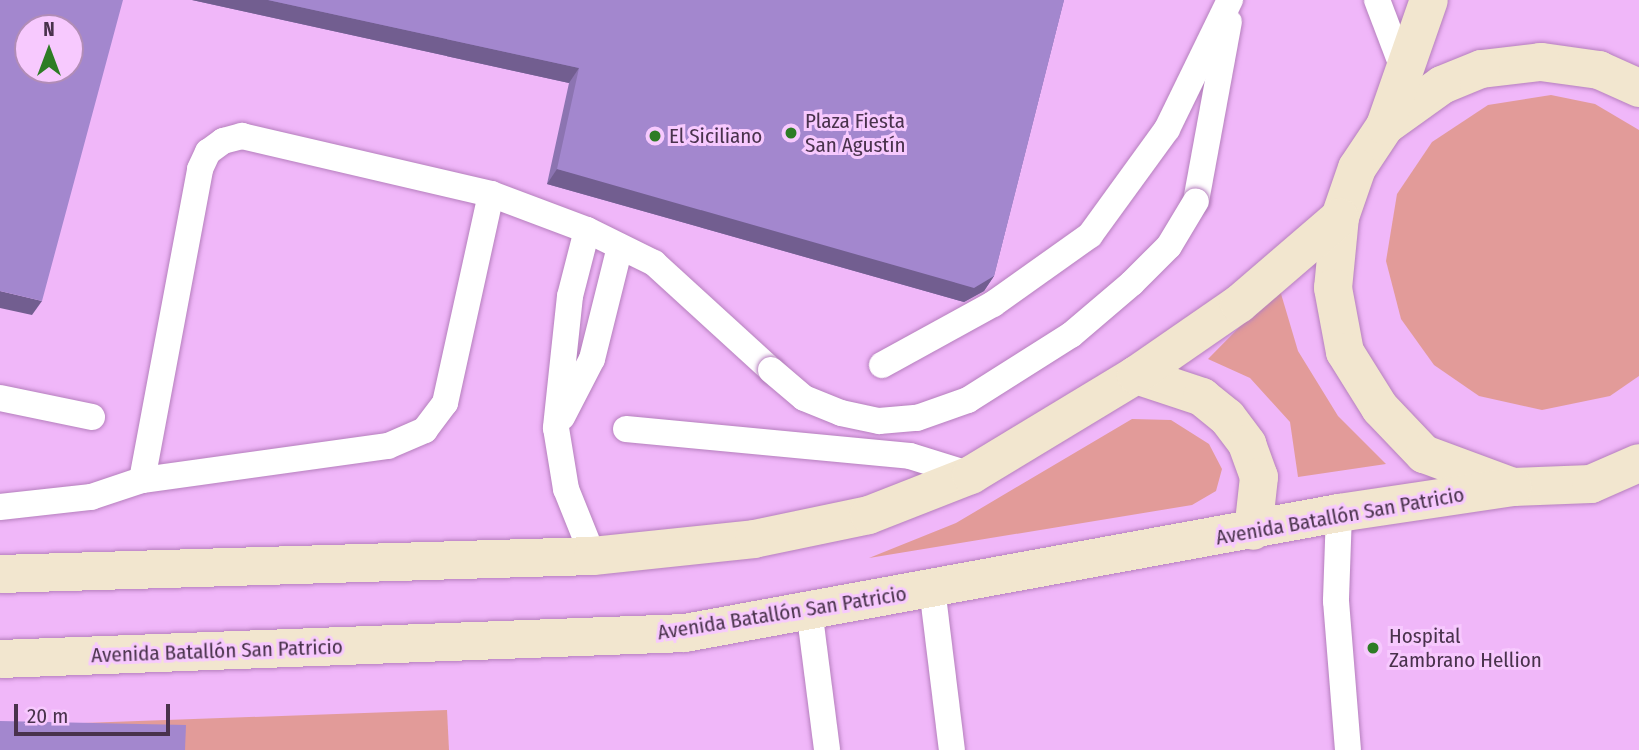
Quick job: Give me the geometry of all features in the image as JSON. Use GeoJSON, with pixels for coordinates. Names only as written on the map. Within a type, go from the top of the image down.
{"type":"FeatureCollection","features":[{"type":"Feature","properties":{"kind":"street"},"geometry":{"type":"LineString","coordinates":[[1429,0],[1385,126],[1357,168],[1340,217],[1333,288],[1345,352],[1380,408],[1424,454],[1513,487]]}},
{"type":"Feature","properties":{"kind":"street"},"geometry":{"type":"LineString","coordinates":[[1385,126],[1442,86],[1481,69],[1541,62],[1599,70],[1639,88]]}},
{"type":"Feature","properties":{"kind":"street"},"geometry":{"type":"LineString","coordinates":[[0,574],[593,556],[754,539],[869,515],[971,475],[1136,375],[1239,304],[1340,217]]}},
{"type":"Feature","properties":{"kind":"street"},"geometry":{"type":"LineString","coordinates":[[1136,375],[1202,397],[1227,417],[1247,444],[1259,477],[1252,531]]}},
{"type":"Feature","properties":{"kind":"street","name":"Avenida Batallón San Patricio"},"geometry":{"type":"LineString","coordinates":[[0,659],[685,633],[1339,513],[1513,487],[1591,484],[1639,463]]}},
{"type":"Feature","properties":{"kind":"lane"},"geometry":{"type":"LineString","coordinates":[[142,480],[187,219],[208,152],[223,141],[242,136],[269,139],[491,194],[587,230],[654,263],[804,398],[841,413],[879,421],[917,418],[968,400],[1071,335],[1132,283],[1169,246],[1196,201],[1231,0]]}},
{"type":"Feature","properties":{"kind":"lane"},"geometry":{"type":"LineString","coordinates":[[882,365],[993,304],[1090,235],[1167,129],[1231,0]]}},
{"type":"Feature","properties":{"kind":"lane"},"geometry":{"type":"LineString","coordinates":[[1377,0],[1405,71]]}},
{"type":"Feature","properties":{"kind":"lane"},"geometry":{"type":"LineString","coordinates":[[0,507],[91,497],[142,480],[388,446],[425,430],[445,403],[491,194]]}},
{"type":"Feature","properties":{"kind":"lane"},"geometry":{"type":"LineString","coordinates":[[587,230],[569,296],[556,428],[566,489],[593,556]]}},
{"type":"Feature","properties":{"kind":"lane"},"geometry":{"type":"LineString","coordinates":[[556,428],[592,359],[620,247]]}},
{"type":"Feature","properties":{"kind":"lane"},"geometry":{"type":"LineString","coordinates":[[0,398],[92,417]]}},
{"type":"Feature","properties":{"kind":"lane"},"geometry":{"type":"LineString","coordinates":[[626,429],[910,456],[971,475]]}},
{"type":"Feature","properties":{"kind":"lane"},"geometry":{"type":"LineString","coordinates":[[1339,513],[1336,601],[1348,750]]}},
{"type":"Feature","properties":{"kind":"lane"},"geometry":{"type":"LineString","coordinates":[[932,588],[952,750]]}},
{"type":"Feature","properties":{"kind":"lane"},"geometry":{"type":"LineString","coordinates":[[809,609],[827,750]]}},
{"type":"Feature","properties":{"kind":"shaded area"},"geometry":{"type":"Polygon","coordinates":[[[1551,95],[1595,104],[1639,130],[1639,376],[1610,396],[1542,410],[1479,396],[1434,365],[1401,319],[1386,261],[1397,194],[1432,142],[1488,105],[1551,95]]]}},
{"type":"Feature","properties":{"kind":"shaded area"},"geometry":{"type":"Polygon","coordinates":[[[1279,287],[1298,351],[1338,416],[1386,464],[1298,477],[1290,422],[1250,378],[1208,359],[1279,287]]]}},
{"type":"Feature","properties":{"kind":"shaded area"},"geometry":{"type":"Polygon","coordinates":[[[1132,419],[1171,420],[1209,444],[1222,469],[1216,491],[1192,505],[869,558],[956,523],[1132,419]]]}},
{"type":"Feature","properties":{"kind":"shaded area"},"geometry":{"type":"Polygon","coordinates":[[[447,710],[449,750],[0,750],[0,726],[447,710]]]}},
{"type":"Feature","properties":{"kind":"building"},"geometry":{"type":"Polygon","coordinates":[[[0,0],[123,0],[42,301],[0,291],[0,0]]]}},
{"type":"Feature","properties":{"kind":"building","name":"Plaza Fiesta San Agustín"},"geometry":{"type":"Polygon","coordinates":[[[268,0],[1064,0],[994,276],[974,288],[557,169],[579,68],[268,0]]]}},
{"type":"Feature","properties":{"kind":"building"},"geometry":{"type":"Polygon","coordinates":[[[0,721],[186,725],[185,750],[0,750],[0,721]]]}},
{"type":"Feature","properties":{"kind":"place","name":"Plaza Fiesta San Agustín"},"geometry":{"type":"Point","coordinates":[791,133]}},
{"type":"Feature","properties":{"kind":"place","name":"El Siciliano"},"geometry":{"type":"Point","coordinates":[655,136]}},
{"type":"Feature","properties":{"kind":"place","name":"Hospital Zambrano Hellion"},"geometry":{"type":"Point","coordinates":[1373,648]}}]}
